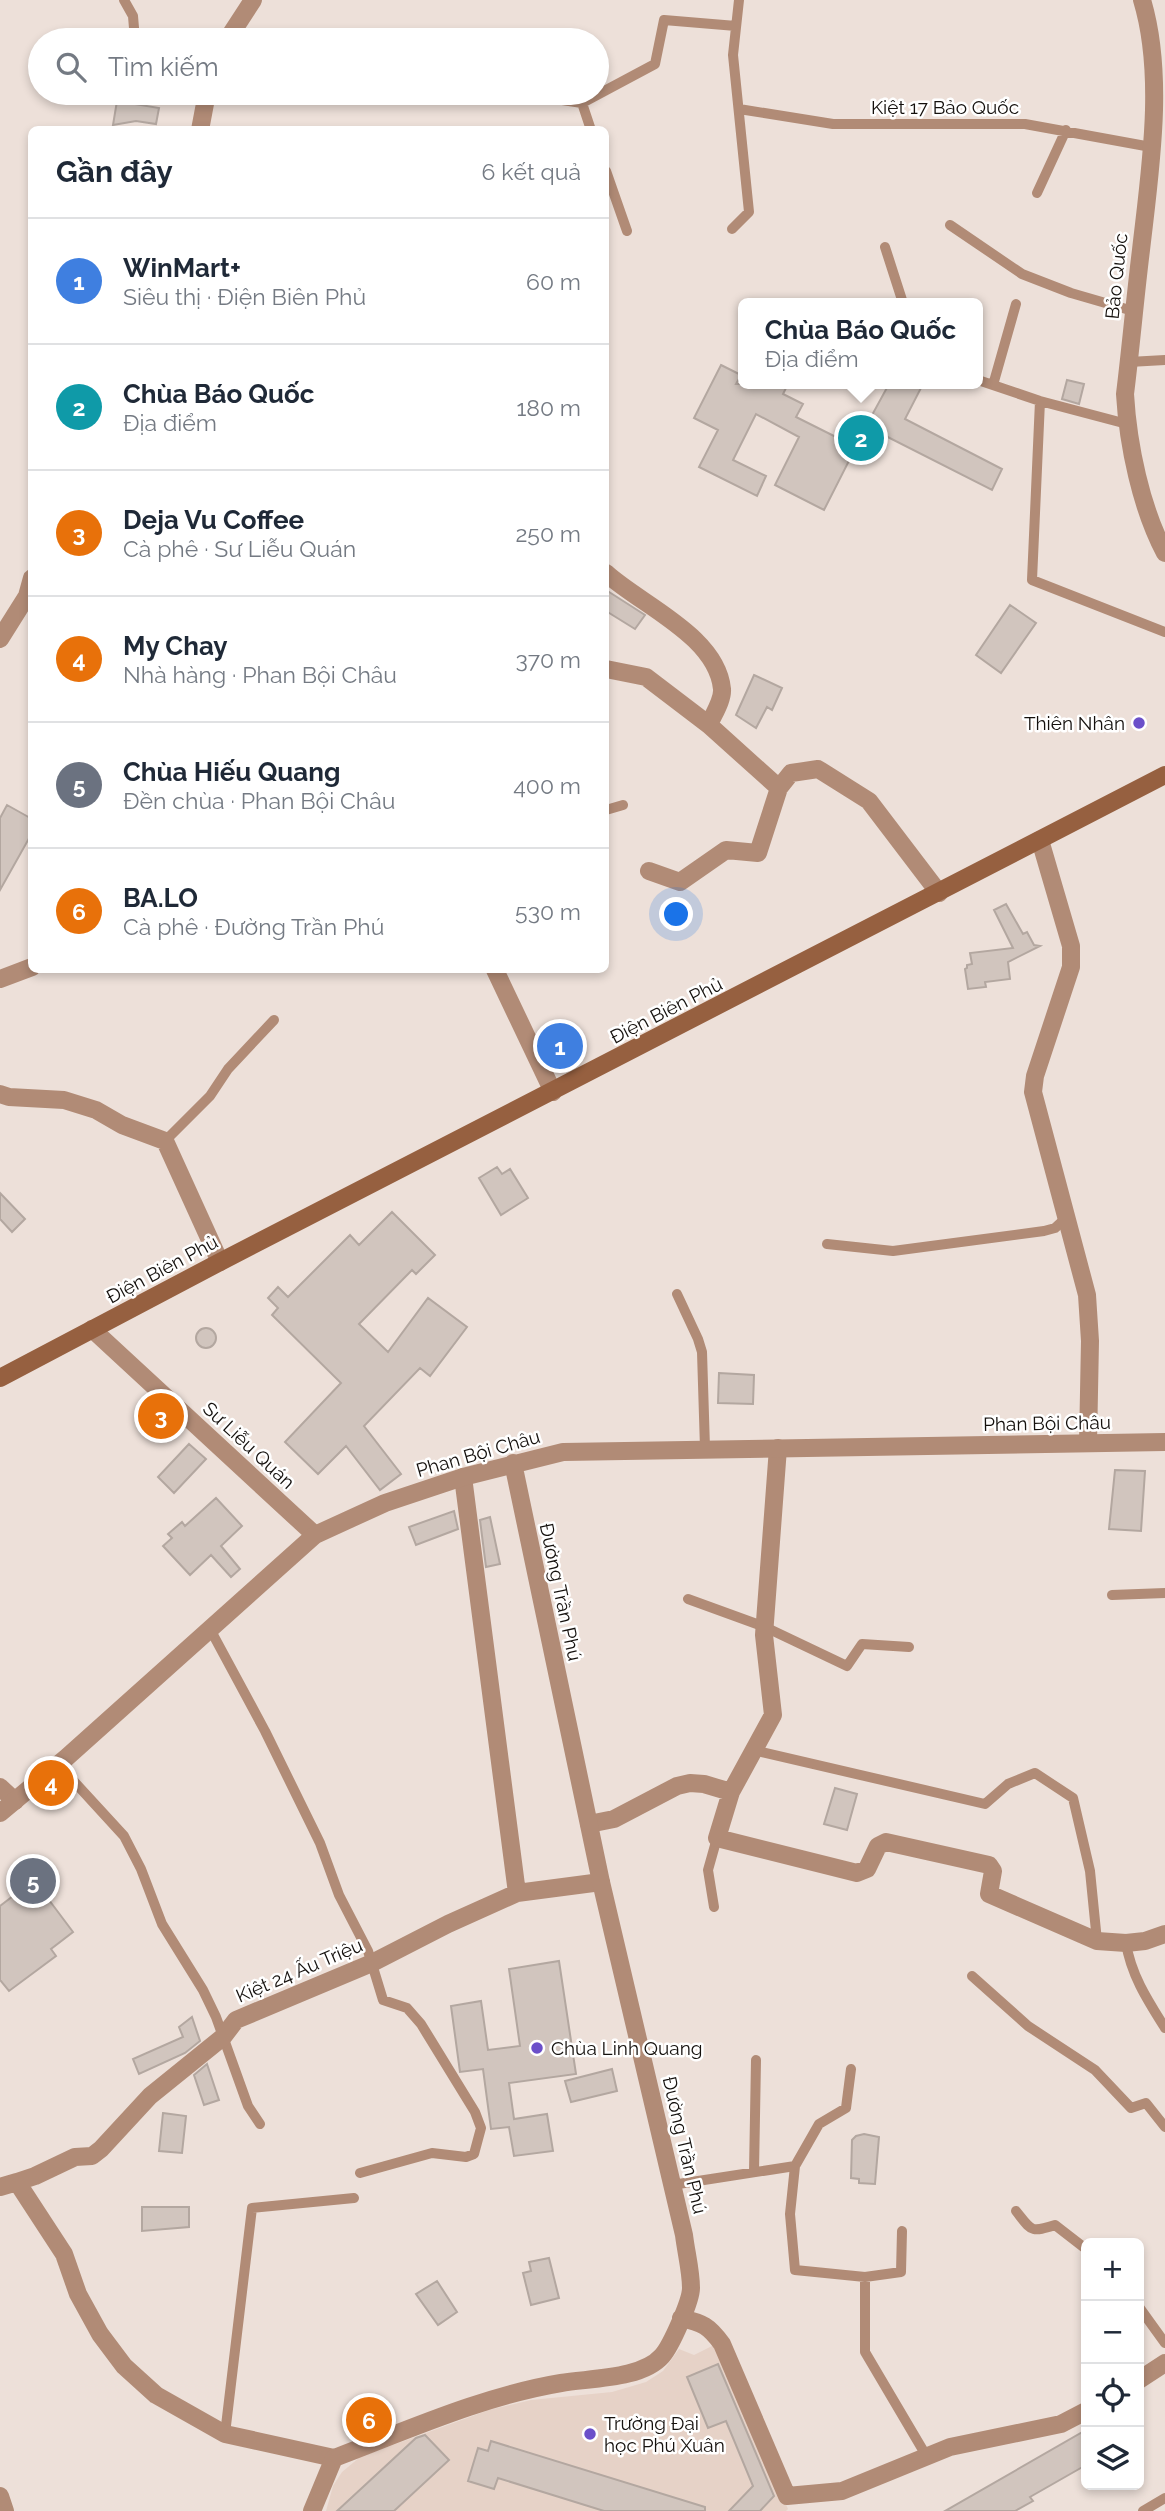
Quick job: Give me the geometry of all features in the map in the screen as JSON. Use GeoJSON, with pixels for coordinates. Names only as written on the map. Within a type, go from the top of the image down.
{"type":"FeatureCollection","features":[{"type":"Feature","properties":{"kind":"main road","name":"Điện Biên Phủ"},"geometry":{"type":"LineString","coordinates":[[0,1378],[1165,775]]}},
{"type":"Feature","properties":{"kind":"street"},"geometry":{"type":"LineString","coordinates":[[235,28],[253,0]]}},
{"type":"Feature","properties":{"kind":"street","name":"Bảo Quốc"},"geometry":{"type":"LineString","coordinates":[[1142,0],[1150,27],[1155,68],[1151,147],[1153,174],[1133,311],[1125,394],[1127,424],[1145,497],[1157,537],[1165,553]]}},
{"type":"Feature","properties":{"kind":"street"},"geometry":{"type":"LineString","coordinates":[[201,126],[205,105]]}},
{"type":"Feature","properties":{"kind":"street"},"geometry":{"type":"LineString","coordinates":[[609,575],[695,639],[716,668],[722,692],[709,725]]}},
{"type":"Feature","properties":{"kind":"street"},"geometry":{"type":"LineString","coordinates":[[0,639],[28,592]]}},
{"type":"Feature","properties":{"kind":"street"},"geometry":{"type":"LineString","coordinates":[[609,670],[646,677],[709,725],[779,788]]}},
{"type":"Feature","properties":{"kind":"street"},"geometry":{"type":"LineString","coordinates":[[649,871],[680,881],[726,850],[758,853],[779,788],[791,773],[818,769],[869,801],[939,893]]}},
{"type":"Feature","properties":{"kind":"street"},"geometry":{"type":"LineString","coordinates":[[1040,840],[1072,957],[1032,1092],[1080,1265],[1089,1311],[1088,1443]]}},
{"type":"Feature","properties":{"kind":"street"},"geometry":{"type":"LineString","coordinates":[[0,979],[28,968]]}},
{"type":"Feature","properties":{"kind":"street"},"geometry":{"type":"LineString","coordinates":[[496,973],[553,1092]]}},
{"type":"Feature","properties":{"kind":"street"},"geometry":{"type":"LineString","coordinates":[[0,1094],[9,1097],[64,1100],[96,1110],[122,1125],[165,1141],[220,1262]]}},
{"type":"Feature","properties":{"kind":"street","name":"Sư Liễu Quán"},"geometry":{"type":"LineString","coordinates":[[92,1329],[315,1535]]}},
{"type":"Feature","properties":{"kind":"street","name":"Phan Bội Châu"},"geometry":{"type":"LineString","coordinates":[[0,1813],[315,1535],[385,1503],[463,1477],[563,1452],[1165,1442]]}},
{"type":"Feature","properties":{"kind":"street"},"geometry":{"type":"LineString","coordinates":[[778,1448],[765,1628],[773,1715],[731,1793],[717,1838],[857,1873],[867,1869],[878,1846],[886,1842],[989,1865],[993,1871],[989,1894],[1097,1941],[1126,1943],[1145,1941],[1165,1934]]}},
{"type":"Feature","properties":{"kind":"street","name":"Đường Trần Phú"},"geometry":{"type":"LineString","coordinates":[[334,2458],[489,2400],[543,2386],[627,2374],[648,2367],[662,2356],[674,2338],[691,2290],[684,2235],[601,1882],[513,1463]]}},
{"type":"Feature","properties":{"kind":"street"},"geometry":{"type":"LineString","coordinates":[[463,1477],[517,1894]]}},
{"type":"Feature","properties":{"kind":"street"},"geometry":{"type":"LineString","coordinates":[[589,1824],[614,1819],[677,1786],[690,1783],[704,1784],[731,1793]]}},
{"type":"Feature","properties":{"kind":"street"},"geometry":{"type":"LineString","coordinates":[[0,1787],[15,1801]]}},
{"type":"Feature","properties":{"kind":"street","name":"Kiệt 24 Ấu Triệu"},"geometry":{"type":"LineString","coordinates":[[8,2184],[54,2168],[75,2157],[92,2156],[150,2096],[223,2037],[236,2020],[372,1963],[448,1924],[517,1894],[601,1882]]}},
{"type":"Feature","properties":{"kind":"street"},"geometry":{"type":"LineString","coordinates":[[8,2184],[64,2254],[78,2294],[100,2334],[124,2366],[156,2395],[225,2434],[334,2458],[312,2511]]}},
{"type":"Feature","properties":{"kind":"street"},"geometry":{"type":"LineString","coordinates":[[681,2318],[697,2321],[710,2328],[722,2344],[787,2496],[842,2491],[950,2447],[1061,2424],[1081,2414]]}},
{"type":"Feature","properties":{"kind":"street"},"geometry":{"type":"LineString","coordinates":[[1144,2377],[1165,2363]]}},
{"type":"Feature","properties":{"kind":"lane"},"geometry":{"type":"LineString","coordinates":[[124,0],[133,16],[134,28]]}},
{"type":"Feature","properties":{"kind":"lane"},"geometry":{"type":"LineString","coordinates":[[732,229],[749,212],[733,55],[739,0]]}},
{"type":"Feature","properties":{"kind":"lane"},"geometry":{"type":"LineString","coordinates":[[609,89],[655,64],[664,20],[736,26]]}},
{"type":"Feature","properties":{"kind":"lane"},"geometry":{"type":"LineString","coordinates":[[583,105],[590,126]]}},
{"type":"Feature","properties":{"kind":"lane","name":"Kiệt 17 Bảo Quốc"},"geometry":{"type":"LineString","coordinates":[[739,109],[832,124],[1025,124],[1151,147]]}},
{"type":"Feature","properties":{"kind":"lane"},"geometry":{"type":"LineString","coordinates":[[1037,193],[1066,130]]}},
{"type":"Feature","properties":{"kind":"lane"},"geometry":{"type":"LineString","coordinates":[[609,180],[627,231]]}},
{"type":"Feature","properties":{"kind":"lane"},"geometry":{"type":"LineString","coordinates":[[950,225],[1022,274],[1071,293],[1133,311]]}},
{"type":"Feature","properties":{"kind":"lane"},"geometry":{"type":"LineString","coordinates":[[886,247],[901,298]]}},
{"type":"Feature","properties":{"kind":"lane"},"geometry":{"type":"LineString","coordinates":[[993,386],[1016,304]]}},
{"type":"Feature","properties":{"kind":"lane"},"geometry":{"type":"LineString","coordinates":[[1129,362],[1165,360]]}},
{"type":"Feature","properties":{"kind":"lane"},"geometry":{"type":"LineString","coordinates":[[983,382],[1040,401],[1127,424]]}},
{"type":"Feature","properties":{"kind":"lane"},"geometry":{"type":"LineString","coordinates":[[1040,401],[1032,580],[1165,632]]}},
{"type":"Feature","properties":{"kind":"lane"},"geometry":{"type":"LineString","coordinates":[[609,809],[623,805]]}},
{"type":"Feature","properties":{"kind":"lane"},"geometry":{"type":"LineString","coordinates":[[165,1141],[210,1096],[228,1069],[274,1020]]}},
{"type":"Feature","properties":{"kind":"lane"},"geometry":{"type":"LineString","coordinates":[[827,1244],[893,1251],[1044,1231],[1055,1228],[1066,1218]]}},
{"type":"Feature","properties":{"kind":"lane"},"geometry":{"type":"LineString","coordinates":[[677,1294],[702,1352],[705,1448]]}},
{"type":"Feature","properties":{"kind":"lane"},"geometry":{"type":"LineString","coordinates":[[1112,1595],[1165,1593]]}},
{"type":"Feature","properties":{"kind":"lane"},"geometry":{"type":"LineString","coordinates":[[688,1599],[765,1628],[847,1666],[862,1644],[909,1647]]}},
{"type":"Feature","properties":{"kind":"lane"},"geometry":{"type":"LineString","coordinates":[[210,1629],[265,1731],[320,1843],[339,1895],[368,1951],[383,2000],[407,2008],[421,2024],[475,2112],[481,2128],[474,2154],[466,2157],[432,2153],[360,2173]]}},
{"type":"Feature","properties":{"kind":"lane"},"geometry":{"type":"LineString","coordinates":[[753,1751],[985,1804],[1008,1784],[1035,1773],[1073,1798],[1090,1871],[1097,1941]]}},
{"type":"Feature","properties":{"kind":"lane"},"geometry":{"type":"LineString","coordinates":[[58,1764],[124,1836],[141,1870],[162,1924],[203,1990],[248,2106],[260,2124]]}},
{"type":"Feature","properties":{"kind":"lane"},"geometry":{"type":"LineString","coordinates":[[714,1907],[708,1870],[717,1838]]}},
{"type":"Feature","properties":{"kind":"lane"},"geometry":{"type":"LineString","coordinates":[[1126,1943],[1129,1963],[1145,1997],[1165,2028]]}},
{"type":"Feature","properties":{"kind":"lane"},"geometry":{"type":"LineString","coordinates":[[972,1976],[1028,2026],[1095,2070],[1131,2108],[1146,2103],[1165,2127]]}},
{"type":"Feature","properties":{"kind":"lane"},"geometry":{"type":"LineString","coordinates":[[754,2172],[755,2060]]}},
{"type":"Feature","properties":{"kind":"lane"},"geometry":{"type":"LineString","coordinates":[[851,2069],[846,2108],[819,2124],[795,2166],[790,2214],[795,2270],[865,2277],[901,2272],[902,2231]]}},
{"type":"Feature","properties":{"kind":"lane"},"geometry":{"type":"LineString","coordinates":[[672,2185],[795,2166]]}},
{"type":"Feature","properties":{"kind":"lane"},"geometry":{"type":"LineString","coordinates":[[225,2434],[252,2208],[354,2198]]}},
{"type":"Feature","properties":{"kind":"lane"},"geometry":{"type":"LineString","coordinates":[[1016,2211],[1031,2230],[1055,2225],[1081,2245]]}},
{"type":"Feature","properties":{"kind":"lane"},"geometry":{"type":"LineString","coordinates":[[865,2277],[865,2352],[927,2457]]}},
{"type":"Feature","properties":{"kind":"lane"},"geometry":{"type":"LineString","coordinates":[[1144,2314],[1165,2343]]}},
{"type":"Feature","properties":{"kind":"lane"},"geometry":{"type":"LineString","coordinates":[[1143,2511],[1165,2498]]}},
{"type":"Feature","properties":{"kind":"shaded area","name":"Trường Đại học Phú Xuân"},"geometry":{"type":"Polygon","coordinates":[[[716,2344],[788,2509],[786,2511],[326,2511],[333,2486],[342,2472],[360,2457],[489,2410],[531,2400],[612,2392],[646,2382],[663,2371],[679,2349],[694,2355],[716,2344]]]}},
{"type":"Feature","properties":{"kind":"building"},"geometry":{"type":"Polygon","coordinates":[[[116,105],[159,108],[156,124],[136,121],[113,125],[116,105]]]}},
{"type":"Feature","properties":{"kind":"building"},"geometry":{"type":"Polygon","coordinates":[[[721,365],[738,374],[738,389],[786,389],[783,394],[803,404],[796,417],[856,447],[824,510],[775,485],[799,437],[756,414],[733,460],[766,476],[757,496],[699,467],[718,430],[694,418],[721,365]]]}},
{"type":"Feature","properties":{"kind":"building"},"geometry":{"type":"Polygon","coordinates":[[[1067,380],[1084,384],[1079,404],[1062,399],[1067,380]]]}},
{"type":"Feature","properties":{"kind":"building"},"geometry":{"type":"Polygon","coordinates":[[[886,389],[920,389],[905,419],[1002,469],[992,490],[866,426],[886,389]]]}},
{"type":"Feature","properties":{"kind":"building"},"geometry":{"type":"Polygon","coordinates":[[[609,592],[645,615],[635,629],[609,613],[609,592]]]}},
{"type":"Feature","properties":{"kind":"building"},"geometry":{"type":"Polygon","coordinates":[[[1010,605],[1036,623],[1001,673],[976,655],[1010,605]]]}},
{"type":"Feature","properties":{"kind":"building"},"geometry":{"type":"Polygon","coordinates":[[[754,675],[782,688],[772,710],[767,707],[756,728],[736,715],[754,675]]]}},
{"type":"Feature","properties":{"kind":"building"},"geometry":{"type":"Polygon","coordinates":[[[7,805],[28,817],[28,840],[0,890],[0,818],[7,805]]]}},
{"type":"Feature","properties":{"kind":"building"},"geometry":{"type":"Polygon","coordinates":[[[1006,904],[1023,934],[1027,932],[1034,945],[1040,946],[1008,962],[1010,979],[985,982],[986,987],[968,989],[965,969],[972,964],[970,953],[1013,948],[994,910],[1006,904]]]}},
{"type":"Feature","properties":{"kind":"building"},"geometry":{"type":"Polygon","coordinates":[[[497,1167],[502,1174],[510,1169],[528,1198],[501,1215],[479,1178],[497,1167]]]}},
{"type":"Feature","properties":{"kind":"building"},"geometry":{"type":"Polygon","coordinates":[[[0,1193],[25,1219],[12,1232],[0,1219],[0,1193]]]}},
{"type":"Feature","properties":{"kind":"building"},"geometry":{"type":"Polygon","coordinates":[[[392,1212],[435,1255],[416,1274],[412,1270],[359,1324],[388,1352],[428,1298],[467,1327],[430,1376],[420,1368],[364,1426],[401,1474],[380,1490],[346,1446],[318,1474],[285,1442],[341,1383],[272,1315],[278,1308],[268,1298],[278,1287],[288,1297],[350,1235],[359,1245],[392,1212]]]}},
{"type":"Feature","properties":{"kind":"building"},"geometry":{"type":"Polygon","coordinates":[[[202,1328],[210,1328],[216,1338],[210,1348],[202,1348],[196,1342],[196,1334],[202,1328]]]}},
{"type":"Feature","properties":{"kind":"building"},"geometry":{"type":"Polygon","coordinates":[[[719,1373],[754,1375],[753,1404],[718,1403],[719,1373]]]}},
{"type":"Feature","properties":{"kind":"building"},"geometry":{"type":"Polygon","coordinates":[[[189,1444],[206,1459],[174,1493],[158,1477],[189,1444]]]}},
{"type":"Feature","properties":{"kind":"building"},"geometry":{"type":"Polygon","coordinates":[[[1115,1470],[1145,1471],[1141,1531],[1109,1529],[1115,1470]]]}},
{"type":"Feature","properties":{"kind":"building"},"geometry":{"type":"Polygon","coordinates":[[[216,1498],[242,1526],[221,1546],[240,1569],[231,1577],[211,1555],[190,1575],[163,1546],[172,1538],[168,1534],[182,1522],[185,1526],[216,1498]]]}},
{"type":"Feature","properties":{"kind":"building"},"geometry":{"type":"Polygon","coordinates":[[[454,1511],[458,1529],[416,1545],[409,1527],[454,1511]]]}},
{"type":"Feature","properties":{"kind":"building"},"geometry":{"type":"Polygon","coordinates":[[[490,1517],[500,1564],[486,1567],[480,1520],[490,1517]]]}},
{"type":"Feature","properties":{"kind":"building"},"geometry":{"type":"Polygon","coordinates":[[[835,1788],[857,1794],[847,1830],[824,1824],[835,1788]]]}},
{"type":"Feature","properties":{"kind":"building"},"geometry":{"type":"Polygon","coordinates":[[[34,1880],[73,1932],[51,1949],[56,1956],[9,1991],[0,1980],[0,1906],[34,1880]]]}},
{"type":"Feature","properties":{"kind":"building"},"geometry":{"type":"Polygon","coordinates":[[[559,1961],[576,2074],[509,2083],[514,2119],[547,2114],[553,2151],[514,2156],[509,2127],[491,2129],[483,2069],[460,2072],[451,2006],[481,2001],[488,2050],[520,2046],[509,1969],[559,1961]]]}},
{"type":"Feature","properties":{"kind":"building"},"geometry":{"type":"Polygon","coordinates":[[[192,2017],[200,2041],[185,2053],[139,2074],[133,2059],[183,2037],[179,2027],[192,2017]]]}},
{"type":"Feature","properties":{"kind":"building"},"geometry":{"type":"Polygon","coordinates":[[[207,2064],[219,2100],[204,2105],[194,2075],[207,2064]]]}},
{"type":"Feature","properties":{"kind":"building"},"geometry":{"type":"Polygon","coordinates":[[[612,2069],[617,2091],[571,2102],[565,2081],[612,2069]]]}},
{"type":"Feature","properties":{"kind":"building"},"geometry":{"type":"Polygon","coordinates":[[[163,2113],[186,2116],[182,2153],[159,2151],[163,2113]]]}},
{"type":"Feature","properties":{"kind":"building"},"geometry":{"type":"Polygon","coordinates":[[[864,2134],[879,2137],[875,2184],[859,2183],[859,2179],[851,2178],[852,2140],[864,2134]]]}},
{"type":"Feature","properties":{"kind":"building"},"geometry":{"type":"Polygon","coordinates":[[[142,2207],[189,2207],[189,2227],[142,2231],[142,2207]]]}},
{"type":"Feature","properties":{"kind":"building"},"geometry":{"type":"Polygon","coordinates":[[[549,2258],[559,2298],[531,2305],[523,2273],[531,2271],[529,2262],[549,2258]]]}},
{"type":"Feature","properties":{"kind":"building"},"geometry":{"type":"Polygon","coordinates":[[[437,2281],[457,2312],[438,2325],[416,2294],[437,2281]]]}},
{"type":"Feature","properties":{"kind":"building"},"geometry":{"type":"Polygon","coordinates":[[[718,2364],[774,2496],[760,2511],[729,2511],[753,2486],[726,2421],[708,2428],[687,2377],[718,2364]]]}},
{"type":"Feature","properties":{"kind":"building"},"geometry":{"type":"Polygon","coordinates":[[[1081,2433],[1081,2468],[1030,2497],[1033,2501],[1015,2511],[945,2511],[1081,2433]]]}},
{"type":"Feature","properties":{"kind":"building"},"geometry":{"type":"Polygon","coordinates":[[[425,2435],[449,2460],[394,2511],[337,2511],[416,2438],[425,2435]]]}},
{"type":"Feature","properties":{"kind":"building"},"geometry":{"type":"Polygon","coordinates":[[[491,2441],[705,2507],[705,2511],[604,2511],[498,2478],[494,2489],[468,2481],[478,2448],[488,2451],[491,2441]]]}},
{"type":"Feature","properties":{"kind":"place","name":"Chùa Báo Quốc"},"geometry":{"type":"Point","coordinates":[861,438]}},
{"type":"Feature","properties":{"kind":"place","name":"Thiên Nhân"},"geometry":{"type":"Point","coordinates":[1139,723]}},
{"type":"Feature","properties":{"kind":"place","name":"WinMart+"},"geometry":{"type":"Point","coordinates":[560,1046]}},
{"type":"Feature","properties":{"kind":"place","name":"Deja Vu Coffee"},"geometry":{"type":"Point","coordinates":[161,1416]}},
{"type":"Feature","properties":{"kind":"place","name":"My Chay"},"geometry":{"type":"Point","coordinates":[51,1783]}},
{"type":"Feature","properties":{"kind":"place","name":"Chùa Hiếu Quang"},"geometry":{"type":"Point","coordinates":[33,1881]}},
{"type":"Feature","properties":{"kind":"place","name":"Chùa Linh Quang"},"geometry":{"type":"Point","coordinates":[537,2048]}},
{"type":"Feature","properties":{"kind":"place","name":"BA.LO"},"geometry":{"type":"Point","coordinates":[369,2420]}},
{"type":"Feature","properties":{"kind":"place","name":"Trường Đại học Phú Xuân"},"geometry":{"type":"Point","coordinates":[590,2434]}}]}
